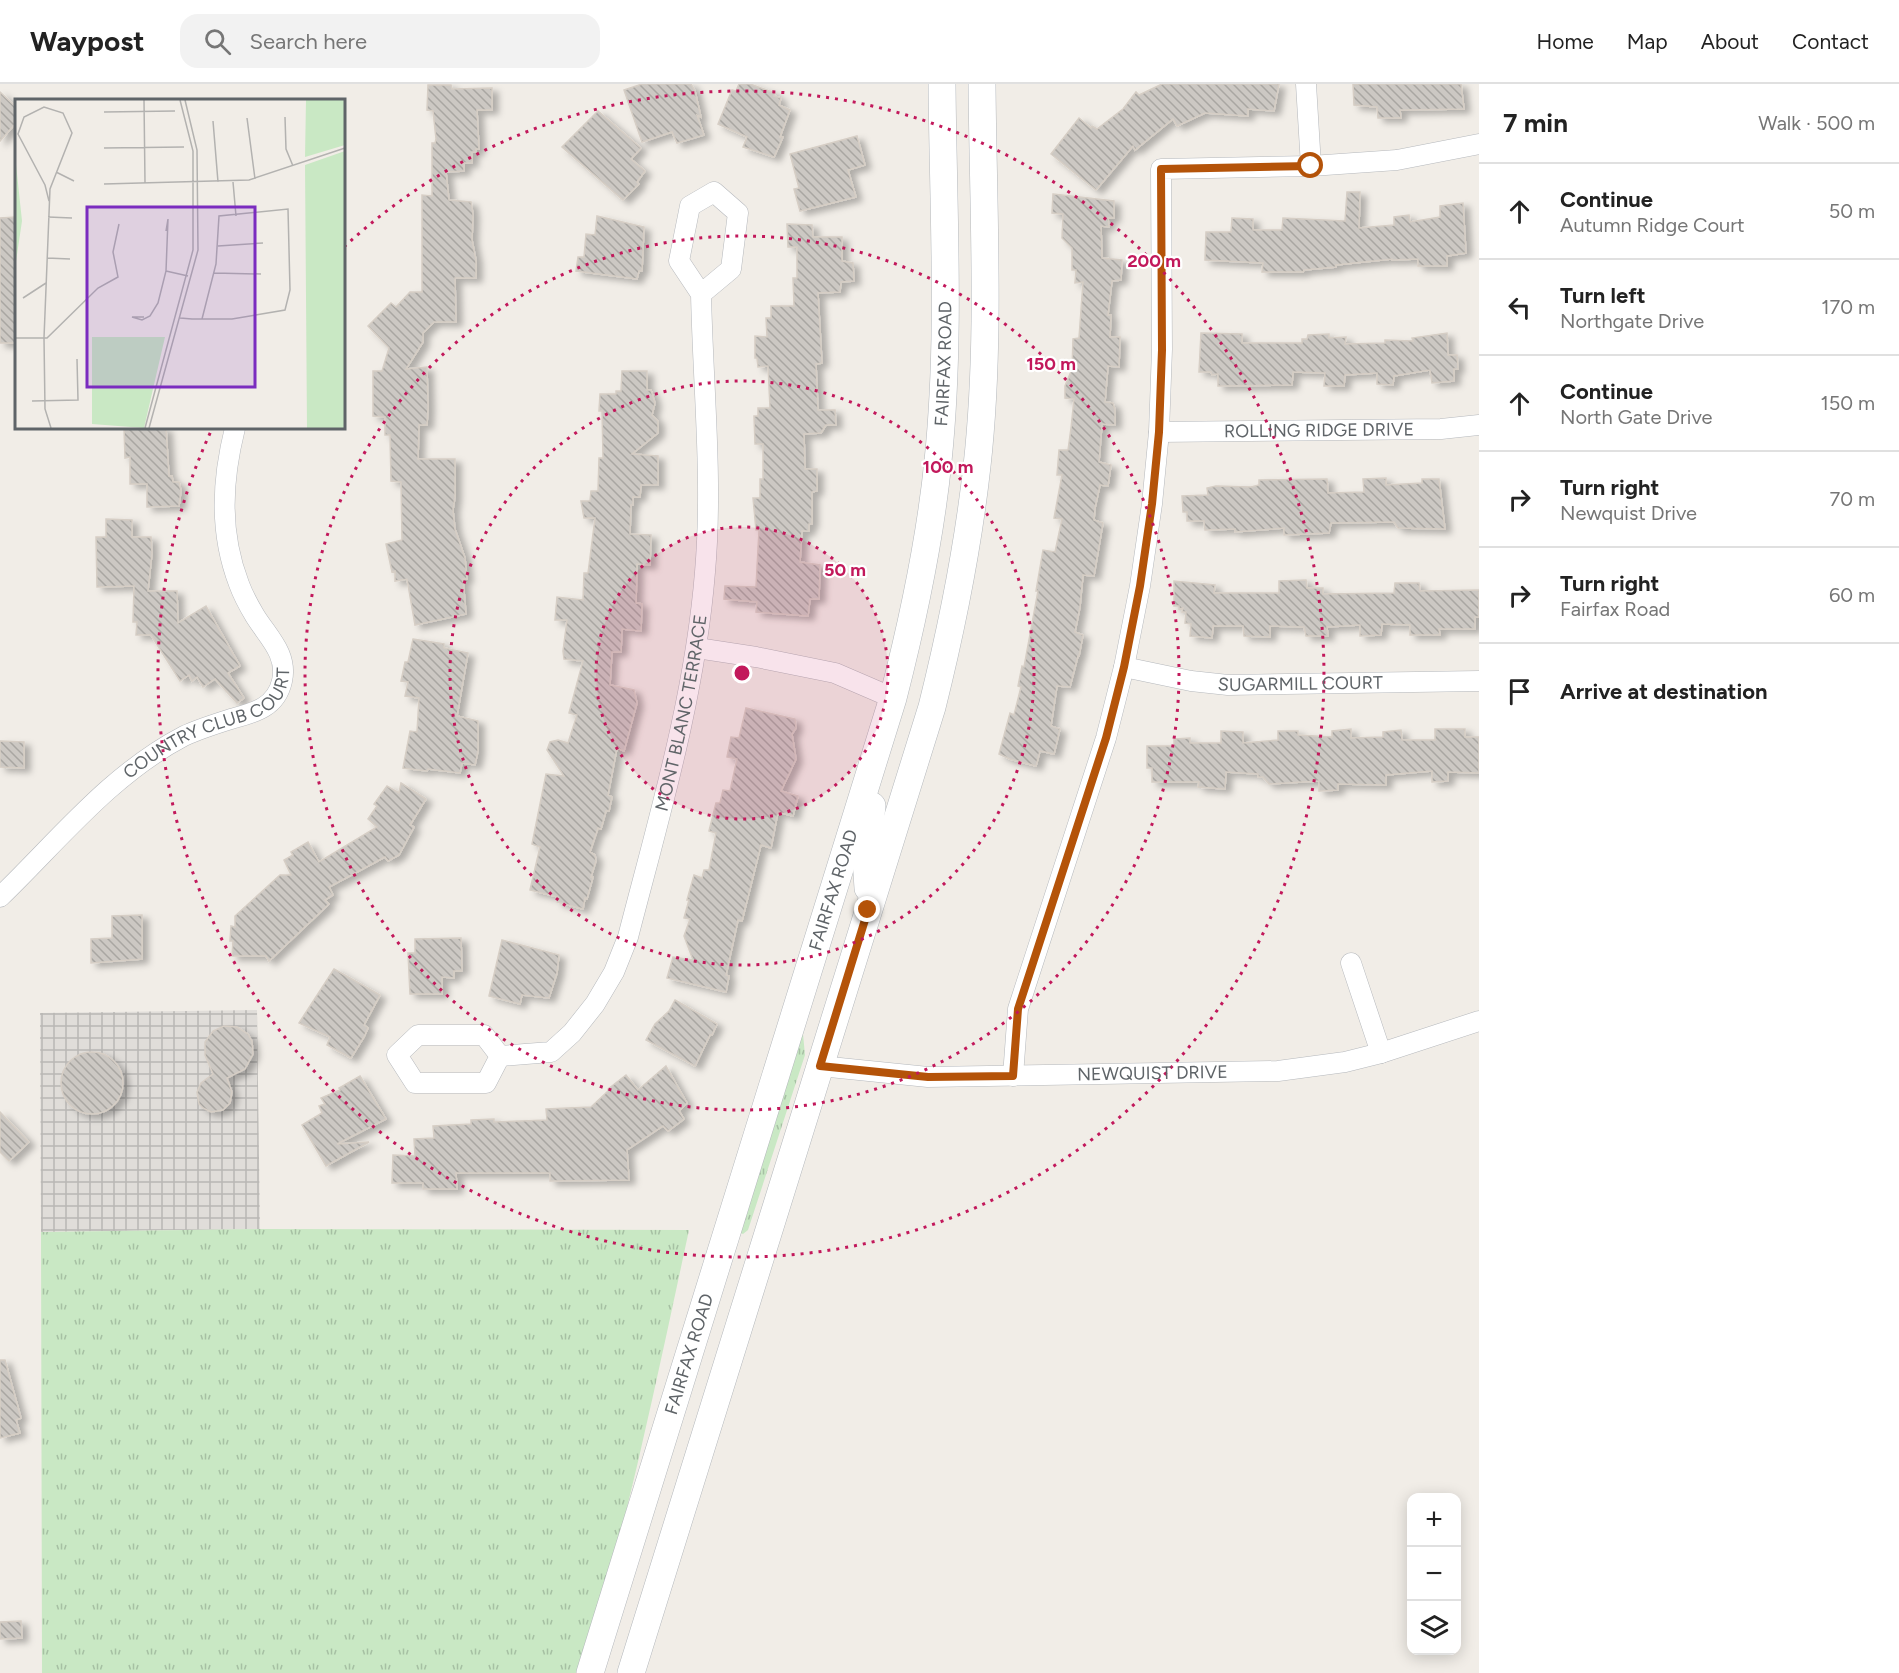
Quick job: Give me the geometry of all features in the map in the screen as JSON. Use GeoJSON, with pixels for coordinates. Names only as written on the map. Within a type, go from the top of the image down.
{"type":"FeatureCollection","features":[{"type":"Feature","properties":{"kind":"main road","name":"FAIRFAX ROAD"},"geometry":{"type":"LineString","coordinates":[[590,1673],[893,698],[911,628],[938,461],[943,390],[942,84]]}},
{"type":"Feature","properties":{"kind":"main road"},"geometry":{"type":"LineString","coordinates":[[631,1673],[932,707],[950,635],[969,530],[983,391],[982,84]]}},
{"type":"Feature","properties":{"kind":"main road"},"geometry":{"type":"LineString","coordinates":[[868,910],[866,859],[871,812],[902,708],[899,701],[893,698]]}},
{"type":"Feature","properties":{"kind":"main road"},"geometry":{"type":"LineString","coordinates":[[820,1066],[814,1061],[810,1047],[808,1013],[821,960],[839,905],[840,869]]}},
{"type":"Feature","properties":{"kind":"main road"},"geometry":{"type":"LineString","coordinates":[[761,1123],[764,1144],[743,1213],[762,1253]]}},
{"type":"Feature","properties":{"kind":"street"},"geometry":{"type":"LineString","coordinates":[[1306,84],[1311,166]]}},
{"type":"Feature","properties":{"kind":"street"},"geometry":{"type":"LineString","coordinates":[[1013,1076],[1018,1009],[1106,738],[1124,667],[1140,586],[1152,504],[1159,432],[1162,350],[1161,169],[1311,166],[1397,160],[1479,144]]}},
{"type":"Feature","properties":{"kind":"street","name":"MONT BLANC TERRACE"},"geometry":{"type":"LineString","coordinates":[[500,1056],[551,1052],[572,1033],[595,1004],[614,972],[628,937],[683,721],[697,648],[706,571],[709,494],[700,294],[679,261],[690,206],[714,192],[738,213],[731,269],[700,294]]}},
{"type":"Feature","properties":{"kind":"street","name":"ROLLING RIDGE DRIVE"},"geometry":{"type":"LineString","coordinates":[[1159,432],[1442,429],[1479,425]]}},
{"type":"Feature","properties":{"kind":"street","name":"COUNTRY CLUB COURT"},"geometry":{"type":"LineString","coordinates":[[0,897],[96,801],[162,748],[195,731],[256,713],[268,705],[276,695],[282,682],[283,667],[280,653],[255,616],[240,585],[230,555],[224,521],[224,486],[235,429]]}},
{"type":"Feature","properties":{"kind":"street"},"geometry":{"type":"LineString","coordinates":[[697,648],[835,673],[893,698]]}},
{"type":"Feature","properties":{"kind":"street","name":"SUGARMILL COURT"},"geometry":{"type":"LineString","coordinates":[[1124,667],[1191,681],[1228,685],[1479,681]]}},
{"type":"Feature","properties":{"kind":"street"},"geometry":{"type":"LineString","coordinates":[[1351,963],[1381,1053]]}},
{"type":"Feature","properties":{"kind":"street","name":"NEWQUIST DRIVE"},"geometry":{"type":"LineString","coordinates":[[820,1066],[928,1077],[1278,1071],[1345,1062],[1381,1053],[1479,1021]]}},
{"type":"Feature","properties":{"kind":"street"},"geometry":{"type":"LineString","coordinates":[[418,1035],[484,1035],[500,1056],[486,1083],[415,1083],[397,1055],[418,1035]]}},
{"type":"Feature","properties":{"kind":"shaded area"},"geometry":{"type":"Polygon","coordinates":[[[257,1010],[260,1229],[41,1232],[40,1013],[257,1010]]]}},
{"type":"Feature","properties":{"kind":"green space"},"geometry":{"type":"Polygon","coordinates":[[[805,1021],[803,1034],[805,1055],[748,1230],[743,1234],[738,1232],[805,1021]]]}},
{"type":"Feature","properties":{"kind":"green space"},"geometry":{"type":"Polygon","coordinates":[[[260,1229],[689,1230],[627,1508],[583,1673],[42,1673],[41,1232],[260,1229]]]}},
{"type":"Feature","properties":{"kind":"building"},"geometry":{"type":"Polygon","coordinates":[[[642,84],[691,84],[695,91],[701,117],[697,115],[704,135],[677,143],[672,132],[642,142],[624,90],[642,84]]]}},
{"type":"Feature","properties":{"kind":"building"},"geometry":{"type":"Polygon","coordinates":[[[739,84],[750,84],[775,93],[774,96],[781,98],[779,105],[790,110],[780,137],[783,137],[774,157],[743,147],[747,137],[718,124],[732,90],[736,91],[739,84]]]}},
{"type":"Feature","properties":{"kind":"building"},"geometry":{"type":"Polygon","coordinates":[[[1162,84],[1279,84],[1274,111],[1248,109],[1248,116],[1205,113],[1177,126],[1173,119],[1135,150],[1133,146],[1096,190],[1051,154],[1079,118],[1091,128],[1092,126],[1097,129],[1123,109],[1136,92],[1139,95],[1162,84]]]}},
{"type":"Feature","properties":{"kind":"building"},"geometry":{"type":"Polygon","coordinates":[[[1353,84],[1461,84],[1464,109],[1400,110],[1401,118],[1378,118],[1377,107],[1354,105],[1353,84]]]}},
{"type":"Feature","properties":{"kind":"building"},"geometry":{"type":"Polygon","coordinates":[[[428,85],[451,85],[452,89],[492,88],[492,110],[477,110],[479,149],[472,152],[472,163],[464,163],[464,171],[446,172],[449,200],[471,202],[476,278],[455,278],[456,322],[434,322],[423,333],[423,342],[406,369],[427,367],[427,425],[419,425],[418,459],[455,459],[453,510],[455,529],[465,558],[467,579],[463,579],[466,614],[415,625],[407,579],[395,581],[395,571],[392,572],[386,544],[402,540],[401,482],[391,481],[390,435],[385,435],[385,417],[373,416],[373,371],[382,371],[389,348],[368,326],[391,303],[396,307],[410,292],[422,292],[422,195],[432,196],[432,143],[435,143],[436,139],[433,111],[427,110],[428,85]]]}},
{"type":"Feature","properties":{"kind":"building"},"geometry":{"type":"Polygon","coordinates":[[[0,92],[15,106],[15,124],[0,141],[0,92]]]}},
{"type":"Feature","properties":{"kind":"building"},"geometry":{"type":"Polygon","coordinates":[[[598,111],[641,148],[631,159],[645,171],[637,182],[639,184],[623,200],[562,147],[598,111]]]}},
{"type":"Feature","properties":{"kind":"building"},"geometry":{"type":"Polygon","coordinates":[[[857,136],[865,165],[848,170],[856,197],[800,211],[794,189],[799,188],[790,154],[857,136]]]}},
{"type":"Feature","properties":{"kind":"building"},"geometry":{"type":"Polygon","coordinates":[[[1347,192],[1360,192],[1359,228],[1394,225],[1394,217],[1409,215],[1410,222],[1440,217],[1440,206],[1463,203],[1466,253],[1447,256],[1447,266],[1418,266],[1418,259],[1392,259],[1336,265],[1336,267],[1304,270],[1303,272],[1262,272],[1263,263],[1205,260],[1206,232],[1231,232],[1232,218],[1253,219],[1253,230],[1282,230],[1283,218],[1345,221],[1347,192]]]}},
{"type":"Feature","properties":{"kind":"building"},"geometry":{"type":"Polygon","coordinates":[[[1053,194],[1114,201],[1114,218],[1108,218],[1109,227],[1101,226],[1102,258],[1122,260],[1121,280],[1112,281],[1108,315],[1111,315],[1110,337],[1120,337],[1119,367],[1108,366],[1105,402],[1113,403],[1115,425],[1102,424],[1099,462],[1111,465],[1108,486],[1100,485],[1095,508],[1094,520],[1103,523],[1094,576],[1083,575],[1075,632],[1083,635],[1079,656],[1070,687],[1057,686],[1051,726],[1060,729],[1054,754],[1040,751],[1036,766],[999,754],[1010,713],[1014,715],[1021,687],[1018,686],[1022,666],[1024,667],[1038,591],[1036,591],[1043,550],[1055,552],[1062,519],[1054,518],[1062,475],[1057,475],[1059,450],[1068,450],[1074,399],[1065,398],[1065,386],[1072,369],[1073,339],[1079,338],[1083,282],[1075,283],[1076,270],[1072,270],[1072,248],[1062,238],[1063,214],[1052,213],[1053,194]]]}},
{"type":"Feature","properties":{"kind":"building"},"geometry":{"type":"Polygon","coordinates":[[[597,216],[644,227],[642,271],[639,271],[637,279],[576,271],[578,257],[584,257],[586,234],[595,235],[597,216]]]}},
{"type":"Feature","properties":{"kind":"building"},"geometry":{"type":"Polygon","coordinates":[[[15,217],[15,343],[0,343],[0,218],[15,217]]]}},
{"type":"Feature","properties":{"kind":"building"},"geometry":{"type":"Polygon","coordinates":[[[787,224],[812,225],[813,237],[842,237],[842,261],[853,263],[854,281],[841,282],[840,292],[818,293],[822,363],[816,364],[818,410],[835,410],[836,425],[826,425],[821,433],[804,434],[805,469],[817,469],[817,491],[812,492],[812,524],[809,524],[809,531],[802,531],[800,562],[820,565],[819,599],[810,599],[808,616],[756,612],[757,602],[724,599],[725,586],[756,587],[759,530],[756,530],[753,498],[760,498],[760,479],[763,479],[763,444],[755,444],[754,416],[758,416],[758,408],[770,408],[768,366],[758,367],[757,358],[755,358],[755,336],[767,337],[766,318],[771,318],[771,306],[794,306],[793,278],[797,278],[797,247],[788,247],[787,224]]]}},
{"type":"Feature","properties":{"kind":"building"},"geometry":{"type":"Polygon","coordinates":[[[1201,333],[1242,334],[1242,343],[1302,343],[1302,339],[1307,339],[1308,335],[1329,334],[1329,338],[1346,337],[1345,344],[1385,343],[1385,340],[1413,341],[1412,338],[1447,333],[1448,355],[1457,355],[1458,369],[1454,369],[1454,381],[1432,383],[1430,370],[1394,376],[1393,385],[1377,384],[1377,373],[1345,375],[1344,386],[1324,386],[1325,373],[1293,372],[1292,385],[1218,386],[1218,374],[1199,372],[1201,333]]]}},
{"type":"Feature","properties":{"kind":"building"},"geometry":{"type":"Polygon","coordinates":[[[622,371],[647,371],[647,390],[651,390],[655,403],[652,415],[658,421],[658,433],[632,454],[658,456],[658,485],[641,485],[640,497],[633,497],[633,505],[631,505],[630,534],[651,535],[650,565],[637,564],[636,603],[642,604],[641,631],[622,629],[621,652],[612,652],[610,685],[634,690],[637,703],[624,751],[617,748],[608,795],[612,797],[609,811],[606,811],[601,829],[598,828],[590,852],[595,855],[596,861],[583,909],[557,902],[558,897],[530,890],[540,847],[532,844],[546,774],[564,776],[547,750],[550,742],[558,740],[568,743],[577,715],[569,713],[583,661],[564,659],[567,620],[555,620],[557,597],[583,600],[584,573],[588,573],[595,518],[584,518],[581,501],[590,501],[591,491],[598,491],[599,458],[603,458],[600,394],[616,394],[616,391],[621,391],[622,371]]]}},
{"type":"Feature","properties":{"kind":"building"},"geometry":{"type":"Polygon","coordinates":[[[124,429],[166,429],[169,476],[172,476],[173,482],[179,482],[181,491],[179,506],[147,507],[147,484],[130,484],[130,457],[125,458],[124,429]]]}},
{"type":"Feature","properties":{"kind":"building"},"geometry":{"type":"Polygon","coordinates":[[[1386,478],[1386,485],[1422,483],[1422,479],[1439,479],[1445,529],[1398,528],[1394,522],[1331,523],[1329,533],[1284,535],[1284,528],[1235,532],[1235,529],[1205,530],[1204,521],[1187,521],[1187,512],[1183,512],[1182,496],[1208,495],[1207,488],[1216,486],[1251,487],[1259,485],[1259,480],[1327,479],[1328,493],[1364,492],[1363,479],[1386,478]]]}},
{"type":"Feature","properties":{"kind":"building"},"geometry":{"type":"Polygon","coordinates":[[[106,519],[132,520],[132,537],[151,537],[152,553],[148,591],[177,591],[178,623],[206,606],[240,666],[228,673],[244,698],[237,703],[215,679],[203,687],[197,677],[192,681],[189,675],[180,681],[151,635],[136,635],[137,622],[133,622],[134,586],[97,587],[96,537],[106,537],[106,519]]]}},
{"type":"Feature","properties":{"kind":"building"},"geometry":{"type":"Polygon","coordinates":[[[1306,580],[1307,588],[1323,588],[1323,594],[1394,593],[1395,583],[1419,583],[1420,591],[1479,590],[1479,617],[1475,617],[1475,629],[1439,629],[1440,635],[1410,635],[1410,625],[1382,624],[1381,635],[1360,636],[1360,625],[1327,627],[1328,636],[1306,636],[1304,627],[1270,626],[1270,637],[1244,636],[1243,626],[1213,626],[1212,638],[1190,636],[1191,624],[1185,623],[1186,612],[1182,612],[1183,608],[1179,609],[1179,606],[1174,606],[1174,581],[1215,585],[1214,593],[1279,593],[1279,581],[1306,580]]]}},
{"type":"Feature","properties":{"kind":"building"},"geometry":{"type":"Polygon","coordinates":[[[413,639],[444,644],[444,648],[468,653],[457,716],[478,721],[478,751],[475,765],[462,763],[460,773],[403,768],[410,731],[417,732],[419,698],[405,696],[408,682],[401,681],[413,639]]]}},
{"type":"Feature","properties":{"kind":"building"},"geometry":{"type":"Polygon","coordinates":[[[746,708],[795,719],[796,728],[792,734],[796,759],[781,791],[798,796],[793,816],[778,812],[771,848],[761,845],[742,921],[738,920],[726,975],[729,976],[726,992],[667,978],[673,957],[693,960],[684,936],[690,919],[684,918],[689,900],[687,900],[694,875],[702,878],[704,870],[709,870],[716,833],[709,831],[716,803],[720,803],[723,790],[730,791],[737,759],[727,757],[731,737],[739,738],[746,708]]]}},
{"type":"Feature","properties":{"kind":"building"},"geometry":{"type":"Polygon","coordinates":[[[1351,729],[1351,738],[1383,737],[1383,732],[1401,730],[1402,740],[1435,740],[1435,729],[1465,729],[1465,737],[1479,737],[1479,773],[1448,772],[1448,781],[1432,782],[1432,771],[1386,775],[1386,785],[1338,784],[1338,790],[1319,791],[1319,781],[1269,784],[1263,777],[1258,777],[1258,774],[1226,772],[1225,789],[1198,787],[1199,782],[1152,782],[1152,768],[1147,768],[1147,746],[1174,746],[1174,739],[1190,738],[1190,743],[1221,743],[1221,731],[1243,732],[1243,743],[1278,740],[1278,731],[1298,731],[1298,735],[1332,737],[1332,731],[1351,729]]]}},
{"type":"Feature","properties":{"kind":"building"},"geometry":{"type":"Polygon","coordinates":[[[0,741],[24,742],[24,768],[0,767],[0,741]]]}},
{"type":"Feature","properties":{"kind":"building"},"geometry":{"type":"Polygon","coordinates":[[[401,783],[426,799],[410,825],[414,827],[399,855],[388,861],[385,857],[329,887],[333,895],[325,900],[329,904],[269,961],[266,956],[232,956],[231,926],[235,927],[235,916],[280,875],[291,875],[284,860],[293,855],[291,852],[308,842],[319,862],[377,827],[368,819],[377,806],[374,804],[387,786],[399,793],[401,783]]]}},
{"type":"Feature","properties":{"kind":"building"},"geometry":{"type":"Polygon","coordinates":[[[142,915],[142,959],[91,963],[91,939],[112,938],[112,916],[142,915]]]}},
{"type":"Feature","properties":{"kind":"building"},"geometry":{"type":"Polygon","coordinates":[[[461,938],[462,971],[454,971],[454,978],[442,977],[442,994],[410,994],[408,953],[415,953],[415,939],[461,938]]]}},
{"type":"Feature","properties":{"kind":"building"},"geometry":{"type":"Polygon","coordinates":[[[502,940],[559,955],[557,973],[549,998],[522,995],[520,1004],[489,996],[502,940]]]}},
{"type":"Feature","properties":{"kind":"building"},"geometry":{"type":"Polygon","coordinates":[[[334,969],[380,995],[364,1025],[368,1028],[364,1037],[351,1058],[327,1045],[330,1037],[299,1023],[334,969]]]}},
{"type":"Feature","properties":{"kind":"building"},"geometry":{"type":"Polygon","coordinates":[[[675,1000],[717,1024],[695,1066],[646,1040],[655,1024],[669,1011],[675,1000]]]}},
{"type":"Feature","properties":{"kind":"building"},"geometry":{"type":"Polygon","coordinates":[[[224,1026],[237,1027],[248,1034],[252,1041],[253,1054],[245,1069],[227,1078],[232,1092],[230,1103],[223,1110],[211,1112],[199,1104],[197,1092],[201,1083],[213,1074],[205,1055],[205,1042],[213,1031],[224,1026]]]}},
{"type":"Feature","properties":{"kind":"building"},"geometry":{"type":"Polygon","coordinates":[[[92,1052],[114,1061],[123,1083],[114,1105],[92,1114],[70,1105],[61,1083],[70,1061],[92,1052]]]}},
{"type":"Feature","properties":{"kind":"building"},"geometry":{"type":"Polygon","coordinates":[[[666,1066],[687,1103],[679,1111],[684,1119],[668,1131],[663,1126],[627,1150],[629,1180],[550,1181],[550,1173],[456,1173],[457,1189],[423,1189],[423,1183],[392,1183],[393,1155],[415,1156],[414,1139],[434,1138],[433,1126],[471,1124],[471,1120],[494,1119],[494,1122],[547,1120],[546,1109],[591,1107],[608,1089],[626,1075],[638,1090],[666,1066]]]}},
{"type":"Feature","properties":{"kind":"building"},"geometry":{"type":"Polygon","coordinates":[[[360,1076],[386,1119],[337,1144],[369,1142],[326,1166],[302,1125],[322,1113],[319,1106],[325,1104],[321,1098],[340,1090],[339,1088],[360,1076]]]}},
{"type":"Feature","properties":{"kind":"building"},"geometry":{"type":"Polygon","coordinates":[[[0,1112],[29,1142],[9,1161],[0,1152],[0,1112]]]}},
{"type":"Feature","properties":{"kind":"building"},"geometry":{"type":"Polygon","coordinates":[[[0,1360],[5,1360],[21,1418],[16,1420],[20,1433],[0,1438],[0,1360]]]}},
{"type":"Feature","properties":{"kind":"building"},"geometry":{"type":"Polygon","coordinates":[[[21,1621],[22,1638],[0,1639],[0,1622],[21,1621]]]}},
{"type":"Feature","properties":{"kind":"route"},"geometry":{"type":"LineString","coordinates":[[868,910],[820,1066],[928,1077],[1013,1076],[1018,1009],[1106,738],[1124,667],[1140,586],[1152,504],[1159,432],[1162,350],[1161,169],[1311,166]]}}]}
